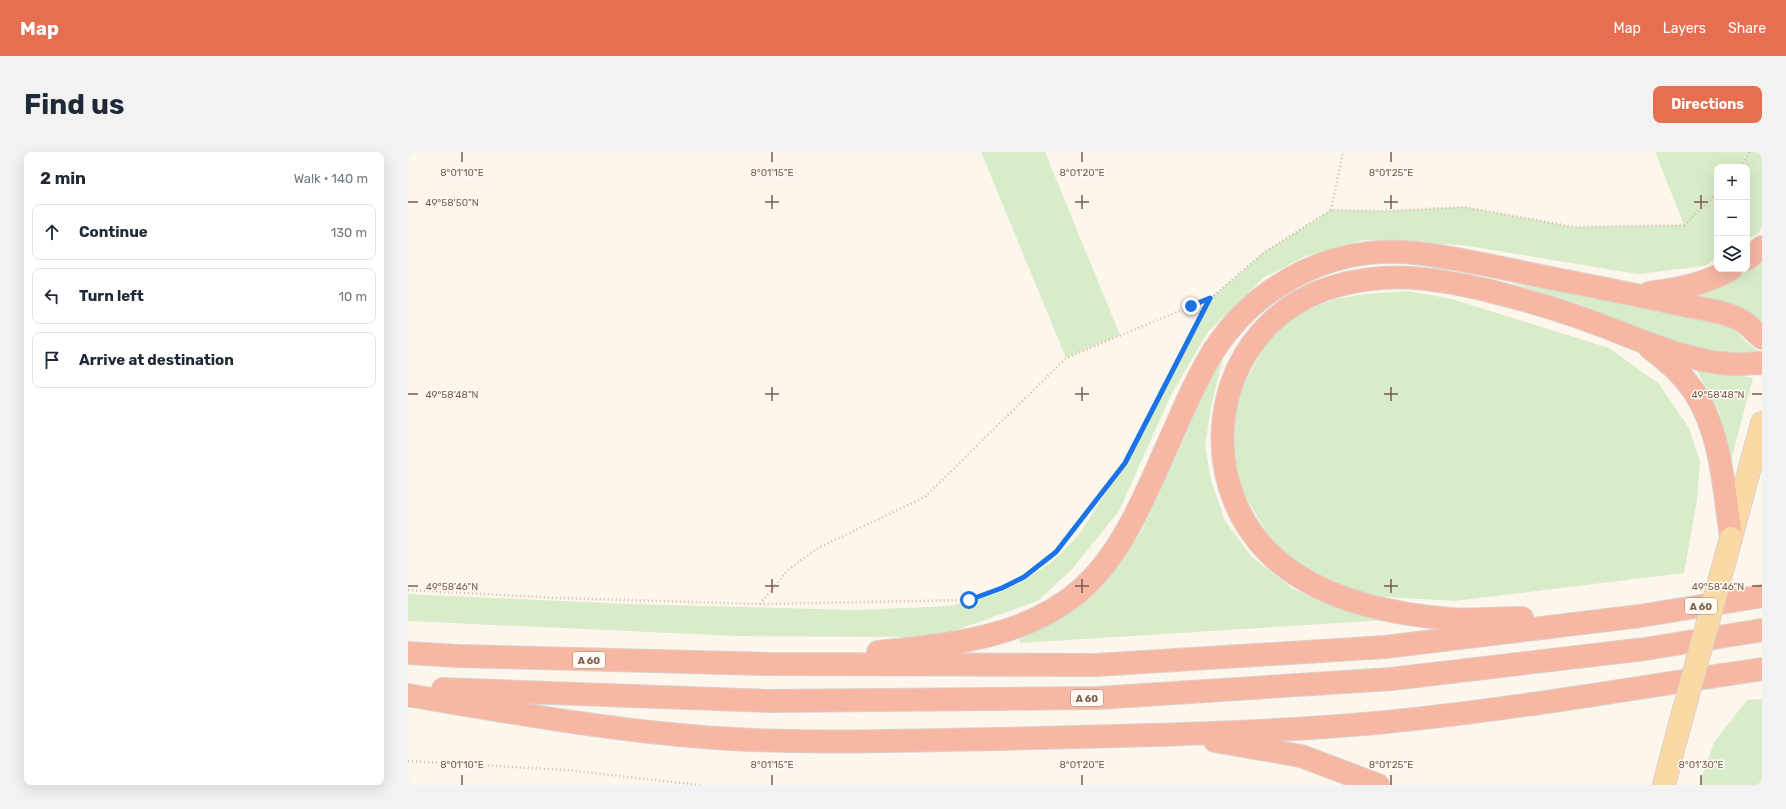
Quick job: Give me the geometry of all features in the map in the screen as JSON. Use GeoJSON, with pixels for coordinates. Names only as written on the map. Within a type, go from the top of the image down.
{"type":"FeatureCollection","features":[{"type":"Feature","properties":{"kind":"highway"},"geometry":{"type":"LineString","coordinates":[[1750,257],[1762,247]]}},
{"type":"Feature","properties":{"kind":"highway"},"geometry":{"type":"LineString","coordinates":[[770,664],[962,642],[994,635],[1025,623],[1066,601],[1082,589],[1100,568],[1126,530],[1147,491],[1200,374],[1223,338],[1244,313],[1258,300],[1291,277],[1332,260],[1355,256],[1414,253],[1639,295],[1727,314],[1743,322],[1762,338]]}},
{"type":"Feature","properties":{"kind":"highway"},"geometry":{"type":"LineString","coordinates":[[1639,295],[1708,280],[1725,272]]}},
{"type":"Feature","properties":{"kind":"highway"},"geometry":{"type":"LineString","coordinates":[[1640,616],[1451,619],[1396,612],[1360,605],[1339,597],[1294,574],[1271,556],[1254,538],[1228,484],[1223,462],[1221,443],[1223,409],[1236,370],[1251,345],[1274,319],[1288,308],[1319,292],[1342,285],[1376,278],[1411,277],[1446,281],[1535,304],[1580,317],[1641,341],[1696,358],[1729,364],[1762,363]]}},
{"type":"Feature","properties":{"kind":"highway"},"geometry":{"type":"LineString","coordinates":[[1641,341],[1668,362],[1680,374],[1691,387],[1703,410],[1713,434],[1719,459],[1731,538]]}},
{"type":"Feature","properties":{"kind":"highway","name":"A 60"},"geometry":{"type":"LineString","coordinates":[[408,653],[458,656],[770,664],[1104,665],[1385,647],[1640,616],[1762,596]]}},
{"type":"Feature","properties":{"kind":"highway","name":"A 60"},"geometry":{"type":"LineString","coordinates":[[408,688],[768,701],[1098,698],[1391,679],[1645,649],[1762,630]]}},
{"type":"Feature","properties":{"kind":"highway"},"geometry":{"type":"LineString","coordinates":[[408,695],[564,722],[692,736],[834,742],[1179,735],[1374,723],[1489,710],[1762,669]]}},
{"type":"Feature","properties":{"kind":"highway"},"geometry":{"type":"LineString","coordinates":[[1179,735],[1301,756],[1378,785]]}},
{"type":"Feature","properties":{"kind":"main road"},"geometry":{"type":"LineString","coordinates":[[1664,785],[1762,423]]}},
{"type":"Feature","properties":{"kind":"path"},"geometry":{"type":"LineString","coordinates":[[1331,210],[1344,152]]}},
{"type":"Feature","properties":{"kind":"path"},"geometry":{"type":"LineString","coordinates":[[1742,164],[1750,152]]}},
{"type":"Feature","properties":{"kind":"path"},"geometry":{"type":"LineString","coordinates":[[759,604],[788,570],[820,547],[925,497],[1066,358],[1210,298],[1263,253],[1331,210],[1382,211],[1465,208],[1574,227],[1684,225],[1714,196]]}},
{"type":"Feature","properties":{"kind":"path"},"geometry":{"type":"LineString","coordinates":[[408,590],[558,598],[759,604],[969,600],[1002,588],[1024,577],[1056,552],[1125,463],[1210,298]]}},
{"type":"Feature","properties":{"kind":"path"},"geometry":{"type":"LineString","coordinates":[[408,761],[566,770],[700,785]]}},
{"type":"Feature","properties":{"kind":"green space"},"geometry":{"type":"Polygon","coordinates":[[[981,152],[1045,152],[1120,335],[1066,358],[981,152]]]}},
{"type":"Feature","properties":{"kind":"green space"},"geometry":{"type":"Polygon","coordinates":[[[1655,152],[1762,152],[1762,227],[1758,233],[1750,238],[1750,164],[1714,164],[1714,260],[1705,266],[1638,274],[1462,245],[1363,240],[1306,256],[1263,278],[1208,332],[1171,395],[1119,511],[1072,569],[1038,601],[948,633],[914,637],[737,636],[408,621],[408,594],[627,604],[856,610],[950,606],[977,600],[1001,592],[1023,581],[1053,561],[1078,536],[1125,463],[1211,298],[1263,253],[1331,210],[1382,211],[1465,207],[1574,227],[1684,225],[1655,152]]]}},
{"type":"Feature","properties":{"kind":"green space"},"geometry":{"type":"Polygon","coordinates":[[[1762,260],[1762,327],[1688,298],[1727,283],[1744,272],[1750,272],[1750,268],[1762,260]]]}},
{"type":"Feature","properties":{"kind":"green space"},"geometry":{"type":"Polygon","coordinates":[[[1510,283],[1683,314],[1732,327],[1746,342],[1760,352],[1741,357],[1717,355],[1655,336],[1579,304],[1510,283]]]}},
{"type":"Feature","properties":{"kind":"green space"},"geometry":{"type":"Polygon","coordinates":[[[1408,291],[1452,299],[1609,348],[1659,384],[1689,428],[1700,461],[1697,500],[1684,573],[1455,601],[1369,596],[1332,582],[1297,566],[1269,537],[1243,492],[1233,456],[1234,414],[1246,380],[1264,347],[1283,327],[1305,310],[1336,299],[1365,294],[1408,291]]]}},
{"type":"Feature","properties":{"kind":"green space"},"geometry":{"type":"Polygon","coordinates":[[[1223,358],[1211,408],[1205,446],[1211,480],[1225,521],[1252,557],[1293,589],[1327,604],[1363,616],[1387,620],[1020,643],[1019,635],[1069,612],[1087,599],[1115,569],[1141,532],[1205,389],[1223,358]]]}},
{"type":"Feature","properties":{"kind":"green space"},"geometry":{"type":"Polygon","coordinates":[[[1695,367],[1753,378],[1729,467],[1726,439],[1719,412],[1695,367]]]}},
{"type":"Feature","properties":{"kind":"green space"},"geometry":{"type":"Polygon","coordinates":[[[1762,699],[1762,785],[1699,785],[1714,742],[1747,700],[1762,699]]]}},
{"type":"Feature","properties":{"kind":"route"},"geometry":{"type":"LineString","coordinates":[[969,600],[1002,588],[1024,577],[1056,552],[1125,463],[1210,298],[1191,306]]}}]}
